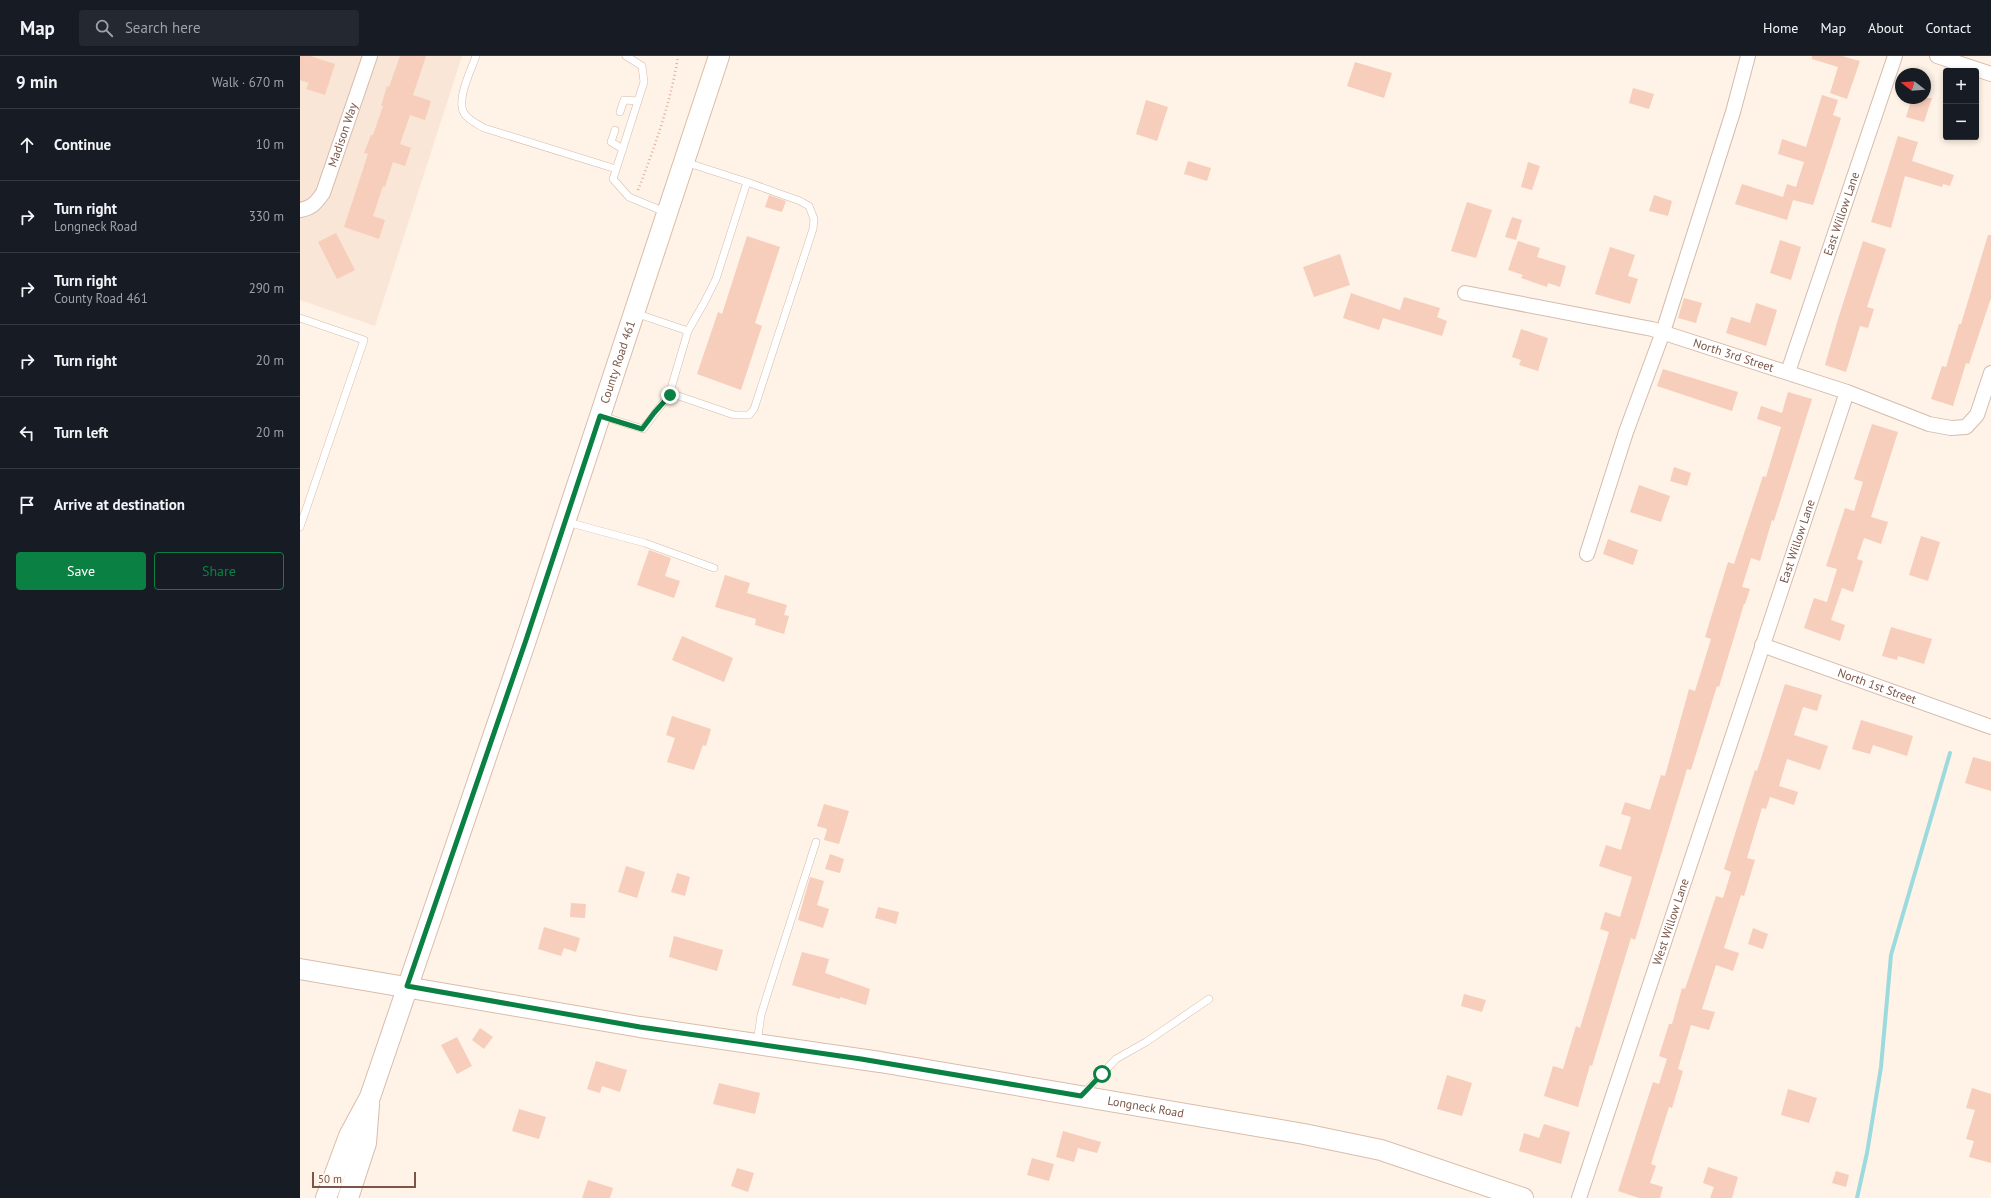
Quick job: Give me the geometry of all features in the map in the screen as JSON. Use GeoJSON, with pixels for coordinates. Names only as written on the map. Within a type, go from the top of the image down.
{"type":"FeatureCollection","features":[{"type":"Feature","properties":{"kind":"main road","name":"County Road 461"},"geometry":{"type":"LineString","coordinates":[[370,1097],[565,522],[719,56]]}},
{"type":"Feature","properties":{"kind":"main road","name":"Longneck Road"},"geometry":{"type":"LineString","coordinates":[[300,969],[407,986],[640,1027],[757,1043],[1242,1123],[1367,1147],[1417,1161],[1523,1198]]}},
{"type":"Feature","properties":{"kind":"main road"},"geometry":{"type":"LineString","coordinates":[[326,1198],[349,1136],[370,1097]]}},
{"type":"Feature","properties":{"kind":"main road"},"geometry":{"type":"LineString","coordinates":[[348,1198],[366,1143],[370,1097]]}},
{"type":"Feature","properties":{"kind":"street","name":"Madison Way"},"geometry":{"type":"LineString","coordinates":[[304,210],[316,203],[323,193],[370,56]]}},
{"type":"Feature","properties":{"kind":"street"},"geometry":{"type":"LineString","coordinates":[[1587,554],[1626,432],[1663,332],[1733,112],[1748,56]]}},
{"type":"Feature","properties":{"kind":"street","name":"East Willow Lane"},"geometry":{"type":"LineString","coordinates":[[1788,372],[1895,56]]}},
{"type":"Feature","properties":{"kind":"street"},"geometry":{"type":"LineString","coordinates":[[1937,56],[1991,74]]}},
{"type":"Feature","properties":{"kind":"street","name":"North 3rd Street"},"geometry":{"type":"LineString","coordinates":[[1464,293],[1558,310],[1663,332],[1847,392],[1929,424],[1950,428],[1966,426],[1977,415],[1991,373]]}},
{"type":"Feature","properties":{"kind":"street","name":"East Willow Lane"},"geometry":{"type":"LineString","coordinates":[[1762,645],[1847,392]]}},
{"type":"Feature","properties":{"kind":"street","name":"North 1st Street"},"geometry":{"type":"LineString","coordinates":[[1762,645],[1991,727]]}},
{"type":"Feature","properties":{"kind":"street","name":"West Willow Lane"},"geometry":{"type":"LineString","coordinates":[[1578,1198],[1762,645]]}},
{"type":"Feature","properties":{"kind":"lane"},"geometry":{"type":"LineString","coordinates":[[476,56],[461,104],[464,114],[473,122],[484,128],[616,169]]}},
{"type":"Feature","properties":{"kind":"lane"},"geometry":{"type":"LineString","coordinates":[[626,56],[642,66],[644,82],[613,179],[629,197],[667,213]]}},
{"type":"Feature","properties":{"kind":"lane"},"geometry":{"type":"LineString","coordinates":[[620,112],[624,100],[638,101]]}},
{"type":"Feature","properties":{"kind":"lane"},"geometry":{"type":"LineString","coordinates":[[614,130],[611,142],[623,149]]}},
{"type":"Feature","properties":{"kind":"lane"},"geometry":{"type":"LineString","coordinates":[[670,393],[734,415],[749,415],[754,409],[813,229],[814,219],[809,206],[800,201],[684,162]]}},
{"type":"Feature","properties":{"kind":"lane"},"geometry":{"type":"LineString","coordinates":[[600,416],[642,429],[670,393],[688,331],[716,279],[747,182]]}},
{"type":"Feature","properties":{"kind":"lane"},"geometry":{"type":"LineString","coordinates":[[634,312],[688,331]]}},
{"type":"Feature","properties":{"kind":"lane"},"geometry":{"type":"LineString","coordinates":[[300,318],[364,340],[300,527]]}},
{"type":"Feature","properties":{"kind":"lane"},"geometry":{"type":"LineString","coordinates":[[565,522],[645,543],[714,568]]}},
{"type":"Feature","properties":{"kind":"lane"},"geometry":{"type":"LineString","coordinates":[[757,1043],[761,1015],[816,842]]}},
{"type":"Feature","properties":{"kind":"lane"},"geometry":{"type":"LineString","coordinates":[[1081,1096],[1116,1059],[1146,1042],[1209,998]]}},
{"type":"Feature","properties":{"kind":"path"},"geometry":{"type":"LineString","coordinates":[[634,200],[656,143],[673,88],[678,56]]}},
{"type":"Feature","properties":{"kind":"shaded area"},"geometry":{"type":"Polygon","coordinates":[[[300,56],[462,56],[375,326],[300,300],[300,56]]]}},
{"type":"Feature","properties":{"kind":"building"},"geometry":{"type":"Polygon","coordinates":[[[300,56],[310,56],[335,64],[325,95],[306,89],[309,83],[300,80],[300,56]]]}},
{"type":"Feature","properties":{"kind":"building"},"geometry":{"type":"Polygon","coordinates":[[[400,56],[426,56],[413,95],[431,101],[425,120],[410,115],[400,144],[411,148],[405,166],[393,162],[385,187],[383,186],[373,216],[385,220],[379,239],[344,227],[368,154],[364,153],[371,135],[373,135],[383,106],[381,106],[387,86],[389,87],[400,56]]]}},
{"type":"Feature","properties":{"kind":"building"},"geometry":{"type":"Polygon","coordinates":[[[1812,56],[1842,56],[1860,61],[1847,99],[1830,93],[1838,67],[1812,59],[1812,56]]]}},
{"type":"Feature","properties":{"kind":"building"},"geometry":{"type":"Polygon","coordinates":[[[1355,62],[1392,73],[1384,98],[1347,86],[1355,62]]]}},
{"type":"Feature","properties":{"kind":"building"},"geometry":{"type":"Polygon","coordinates":[[[1633,88],[1654,94],[1649,109],[1629,103],[1633,88]]]}},
{"type":"Feature","properties":{"kind":"building"},"geometry":{"type":"Polygon","coordinates":[[[1822,95],[1838,100],[1833,115],[1841,118],[1813,205],[1793,200],[1787,220],[1735,204],[1742,184],[1783,197],[1787,184],[1796,187],[1804,162],[1778,154],[1782,139],[1806,147],[1822,95]]]}},
{"type":"Feature","properties":{"kind":"building"},"geometry":{"type":"Polygon","coordinates":[[[1146,100],[1168,107],[1157,141],[1136,134],[1146,100]]]}},
{"type":"Feature","properties":{"kind":"building"},"geometry":{"type":"Polygon","coordinates":[[[1910,104],[1930,104],[1924,122],[1906,117],[1910,104]]]}},
{"type":"Feature","properties":{"kind":"building"},"geometry":{"type":"Polygon","coordinates":[[[1898,136],[1918,142],[1912,161],[1954,175],[1950,186],[1943,184],[1942,187],[1905,176],[1891,228],[1871,222],[1898,136]]]}},
{"type":"Feature","properties":{"kind":"building"},"geometry":{"type":"Polygon","coordinates":[[[1188,161],[1211,168],[1207,181],[1184,174],[1188,161]]]}},
{"type":"Feature","properties":{"kind":"building"},"geometry":{"type":"Polygon","coordinates":[[[1528,162],[1540,166],[1532,190],[1521,187],[1528,162]]]}},
{"type":"Feature","properties":{"kind":"building"},"geometry":{"type":"Polygon","coordinates":[[[769,195],[786,201],[782,212],[765,207],[769,195]]]}},
{"type":"Feature","properties":{"kind":"building"},"geometry":{"type":"Polygon","coordinates":[[[1654,195],[1672,201],[1668,216],[1649,211],[1654,195]]]}},
{"type":"Feature","properties":{"kind":"building"},"geometry":{"type":"Polygon","coordinates":[[[1467,202],[1492,210],[1476,258],[1451,251],[1467,202]]]}},
{"type":"Feature","properties":{"kind":"building"},"geometry":{"type":"Polygon","coordinates":[[[1512,217],[1522,220],[1516,240],[1505,237],[1512,217]]]}},
{"type":"Feature","properties":{"kind":"building"},"geometry":{"type":"Polygon","coordinates":[[[336,233],[355,270],[337,279],[318,242],[336,233]]]}},
{"type":"Feature","properties":{"kind":"building"},"geometry":{"type":"Polygon","coordinates":[[[1988,235],[1991,235],[1991,298],[1969,364],[1966,363],[1953,406],[1931,399],[1942,366],[1946,367],[1959,324],[1961,324],[1988,235]]]}},
{"type":"Feature","properties":{"kind":"building"},"geometry":{"type":"Polygon","coordinates":[[[747,236],[780,247],[755,323],[762,326],[741,390],[697,374],[718,312],[722,314],[747,236]]]}},
{"type":"Feature","properties":{"kind":"building"},"geometry":{"type":"Polygon","coordinates":[[[1780,240],[1801,247],[1791,280],[1770,273],[1780,240]]]}},
{"type":"Feature","properties":{"kind":"building"},"geometry":{"type":"Polygon","coordinates":[[[1518,241],[1540,248],[1537,257],[1566,266],[1560,287],[1548,283],[1547,287],[1521,278],[1523,275],[1508,270],[1518,241]]]}},
{"type":"Feature","properties":{"kind":"building"},"geometry":{"type":"Polygon","coordinates":[[[1863,241],[1886,249],[1867,307],[1874,309],[1868,328],[1860,326],[1846,372],[1825,365],[1863,241]]]}},
{"type":"Feature","properties":{"kind":"building"},"geometry":{"type":"Polygon","coordinates":[[[1610,247],[1635,255],[1628,276],[1638,279],[1630,304],[1595,294],[1610,247]]]}},
{"type":"Feature","properties":{"kind":"building"},"geometry":{"type":"Polygon","coordinates":[[[1340,254],[1350,285],[1314,297],[1303,267],[1340,254]]]}},
{"type":"Feature","properties":{"kind":"building"},"geometry":{"type":"Polygon","coordinates":[[[1351,293],[1400,310],[1404,297],[1440,308],[1437,317],[1447,321],[1442,336],[1383,318],[1379,330],[1343,318],[1351,293]]]}},
{"type":"Feature","properties":{"kind":"building"},"geometry":{"type":"Polygon","coordinates":[[[1684,298],[1702,303],[1696,323],[1678,318],[1684,298]]]}},
{"type":"Feature","properties":{"kind":"building"},"geometry":{"type":"Polygon","coordinates":[[[1756,303],[1777,310],[1766,346],[1726,333],[1731,317],[1750,323],[1756,303]]]}},
{"type":"Feature","properties":{"kind":"building"},"geometry":{"type":"Polygon","coordinates":[[[1521,329],[1548,338],[1538,371],[1519,365],[1521,360],[1512,357],[1521,329]]]}},
{"type":"Feature","properties":{"kind":"building"},"geometry":{"type":"Polygon","coordinates":[[[1663,369],[1738,392],[1732,411],[1657,386],[1663,369]]]}},
{"type":"Feature","properties":{"kind":"building"},"geometry":{"type":"Polygon","coordinates":[[[1788,392],[1812,399],[1760,561],[1751,558],[1742,587],[1750,589],[1719,687],[1717,686],[1691,770],[1687,769],[1635,940],[1631,938],[1578,1107],[1544,1096],[1553,1066],[1563,1069],[1576,1026],[1580,1028],[1609,932],[1600,929],[1605,912],[1620,917],[1632,877],[1599,866],[1606,845],[1621,850],[1631,817],[1621,814],[1625,802],[1650,810],[1661,775],[1665,776],[1689,689],[1695,691],[1711,639],[1705,637],[1728,562],[1734,564],[1763,476],[1766,477],[1781,427],[1757,419],[1761,406],[1782,413],[1788,392]]]}},
{"type":"Feature","properties":{"kind":"building"},"geometry":{"type":"Polygon","coordinates":[[[1872,424],[1898,432],[1871,517],[1888,522],[1881,544],[1864,538],[1857,559],[1863,561],[1853,592],[1842,588],[1831,620],[1845,625],[1840,641],[1804,628],[1814,598],[1827,602],[1837,569],[1826,566],[1845,508],[1854,511],[1863,482],[1854,479],[1872,424]]]}},
{"type":"Feature","properties":{"kind":"building"},"geometry":{"type":"Polygon","coordinates":[[[1674,467],[1691,473],[1687,486],[1670,481],[1674,467]]]}},
{"type":"Feature","properties":{"kind":"building"},"geometry":{"type":"Polygon","coordinates":[[[1639,485],[1670,496],[1661,522],[1630,512],[1639,485]]]}},
{"type":"Feature","properties":{"kind":"building"},"geometry":{"type":"Polygon","coordinates":[[[1921,536],[1940,542],[1928,581],[1909,575],[1921,536]]]}},
{"type":"Feature","properties":{"kind":"building"},"geometry":{"type":"Polygon","coordinates":[[[1608,539],[1638,550],[1633,565],[1603,554],[1608,539]]]}},
{"type":"Feature","properties":{"kind":"building"},"geometry":{"type":"Polygon","coordinates":[[[649,550],[671,558],[665,576],[680,581],[674,598],[637,585],[649,550]]]}},
{"type":"Feature","properties":{"kind":"building"},"geometry":{"type":"Polygon","coordinates":[[[725,575],[750,583],[747,593],[787,605],[784,615],[789,616],[784,634],[755,625],[756,619],[715,607],[725,575]]]}},
{"type":"Feature","properties":{"kind":"building"},"geometry":{"type":"Polygon","coordinates":[[[1891,627],[1932,639],[1924,664],[1898,656],[1897,660],[1882,656],[1891,627]]]}},
{"type":"Feature","properties":{"kind":"building"},"geometry":{"type":"Polygon","coordinates":[[[682,636],[733,658],[724,682],[672,660],[682,636]]]}},
{"type":"Feature","properties":{"kind":"building"},"geometry":{"type":"Polygon","coordinates":[[[1785,684],[1822,695],[1817,711],[1803,707],[1794,735],[1828,746],[1820,770],[1787,759],[1779,786],[1798,792],[1794,805],[1770,797],[1766,809],[1762,808],[1747,858],[1755,860],[1744,896],[1741,895],[1724,948],[1739,953],[1733,971],[1716,965],[1702,1009],[1715,1012],[1709,1030],[1691,1025],[1678,1069],[1683,1071],[1672,1108],[1669,1107],[1651,1164],[1656,1166],[1650,1183],[1663,1187],[1660,1198],[1639,1198],[1618,1191],[1653,1082],[1659,1084],[1667,1059],[1659,1056],[1669,1024],[1672,1024],[1682,988],[1685,989],[1716,896],[1723,898],[1731,872],[1724,869],[1755,770],[1757,771],[1785,684]]]}},
{"type":"Feature","properties":{"kind":"building"},"geometry":{"type":"Polygon","coordinates":[[[672,716],[711,729],[706,746],[703,745],[694,770],[667,762],[675,738],[666,735],[672,716]]]}},
{"type":"Feature","properties":{"kind":"building"},"geometry":{"type":"Polygon","coordinates":[[[1861,720],[1913,736],[1907,756],[1873,745],[1870,754],[1852,749],[1861,720]]]}},
{"type":"Feature","properties":{"kind":"building"},"geometry":{"type":"Polygon","coordinates":[[[1973,757],[1991,762],[1991,791],[1965,783],[1973,757]]]}},
{"type":"Feature","properties":{"kind":"building"},"geometry":{"type":"Polygon","coordinates":[[[824,804],[849,811],[839,844],[824,840],[827,829],[817,826],[824,804]]]}},
{"type":"Feature","properties":{"kind":"building"},"geometry":{"type":"Polygon","coordinates":[[[830,854],[844,859],[840,873],[825,869],[830,854]]]}},
{"type":"Feature","properties":{"kind":"building"},"geometry":{"type":"Polygon","coordinates":[[[626,866],[645,872],[637,898],[618,892],[626,866]]]}},
{"type":"Feature","properties":{"kind":"building"},"geometry":{"type":"Polygon","coordinates":[[[677,873],[690,877],[685,896],[671,892],[677,873]]]}},
{"type":"Feature","properties":{"kind":"building"},"geometry":{"type":"Polygon","coordinates":[[[810,877],[824,881],[817,905],[829,909],[823,928],[798,920],[810,877]]]}},
{"type":"Feature","properties":{"kind":"building"},"geometry":{"type":"Polygon","coordinates":[[[571,903],[586,904],[585,918],[570,917],[571,903]]]}},
{"type":"Feature","properties":{"kind":"building"},"geometry":{"type":"Polygon","coordinates":[[[878,907],[899,912],[896,924],[875,918],[878,907]]]}},
{"type":"Feature","properties":{"kind":"building"},"geometry":{"type":"Polygon","coordinates":[[[544,927],[580,938],[576,952],[564,948],[561,956],[538,949],[544,927]]]}},
{"type":"Feature","properties":{"kind":"building"},"geometry":{"type":"Polygon","coordinates":[[[1753,928],[1768,934],[1763,949],[1748,944],[1753,928]]]}},
{"type":"Feature","properties":{"kind":"building"},"geometry":{"type":"Polygon","coordinates":[[[674,936],[723,950],[717,971],[669,957],[674,936]]]}},
{"type":"Feature","properties":{"kind":"building"},"geometry":{"type":"Polygon","coordinates":[[[802,952],[829,959],[825,973],[870,989],[866,1005],[792,985],[802,952]]]}},
{"type":"Feature","properties":{"kind":"building"},"geometry":{"type":"Polygon","coordinates":[[[1464,994],[1486,1000],[1482,1012],[1461,1006],[1464,994]]]}},
{"type":"Feature","properties":{"kind":"building"},"geometry":{"type":"Polygon","coordinates":[[[480,1028],[493,1037],[484,1049],[472,1040],[480,1028]]]}},
{"type":"Feature","properties":{"kind":"building"},"geometry":{"type":"Polygon","coordinates":[[[457,1037],[472,1066],[457,1074],[441,1045],[457,1037]]]}},
{"type":"Feature","properties":{"kind":"building"},"geometry":{"type":"Polygon","coordinates":[[[596,1061],[627,1070],[620,1092],[602,1086],[600,1093],[587,1089],[596,1061]]]}},
{"type":"Feature","properties":{"kind":"building"},"geometry":{"type":"Polygon","coordinates":[[[1447,1075],[1472,1083],[1462,1116],[1437,1109],[1447,1075]]]}},
{"type":"Feature","properties":{"kind":"building"},"geometry":{"type":"Polygon","coordinates":[[[719,1083],[760,1093],[755,1114],[713,1104],[719,1083]]]}},
{"type":"Feature","properties":{"kind":"building"},"geometry":{"type":"Polygon","coordinates":[[[1972,1088],[1991,1094],[1991,1163],[1969,1157],[1974,1141],[1966,1139],[1975,1110],[1966,1108],[1972,1088]]]}},
{"type":"Feature","properties":{"kind":"building"},"geometry":{"type":"Polygon","coordinates":[[[1788,1089],[1817,1098],[1809,1123],[1781,1115],[1788,1089]]]}},
{"type":"Feature","properties":{"kind":"building"},"geometry":{"type":"Polygon","coordinates":[[[519,1109],[546,1117],[539,1139],[512,1131],[519,1109]]]}},
{"type":"Feature","properties":{"kind":"building"},"geometry":{"type":"Polygon","coordinates":[[[1544,1124],[1570,1132],[1561,1164],[1519,1151],[1524,1133],[1539,1138],[1544,1124]]]}},
{"type":"Feature","properties":{"kind":"building"},"geometry":{"type":"Polygon","coordinates":[[[1063,1131],[1101,1142],[1097,1153],[1078,1148],[1074,1162],[1056,1157],[1063,1131]]]}},
{"type":"Feature","properties":{"kind":"building"},"geometry":{"type":"Polygon","coordinates":[[[1032,1158],[1054,1164],[1049,1181],[1027,1175],[1032,1158]]]}},
{"type":"Feature","properties":{"kind":"building"},"geometry":{"type":"Polygon","coordinates":[[[1708,1167],[1738,1177],[1732,1198],[1710,1198],[1714,1187],[1703,1183],[1708,1167]]]}},
{"type":"Feature","properties":{"kind":"building"},"geometry":{"type":"Polygon","coordinates":[[[737,1168],[754,1173],[748,1192],[731,1186],[737,1168]]]}},
{"type":"Feature","properties":{"kind":"building"},"geometry":{"type":"Polygon","coordinates":[[[1836,1171],[1849,1175],[1846,1187],[1832,1183],[1836,1171]]]}},
{"type":"Feature","properties":{"kind":"building"},"geometry":{"type":"Polygon","coordinates":[[[588,1180],[613,1188],[610,1198],[582,1198],[588,1180]]]}},
{"type":"Feature","properties":{"kind":"waterway"},"geometry":{"type":"LineString","coordinates":[[1857,1198],[1867,1153],[1881,1067],[1891,955],[1950,753]]}},
{"type":"Feature","properties":{"kind":"route"},"geometry":{"type":"LineString","coordinates":[[670,395],[642,429],[600,416],[526,640],[407,986],[640,1027],[769,1044],[1081,1096],[1102,1074]]}}]}
